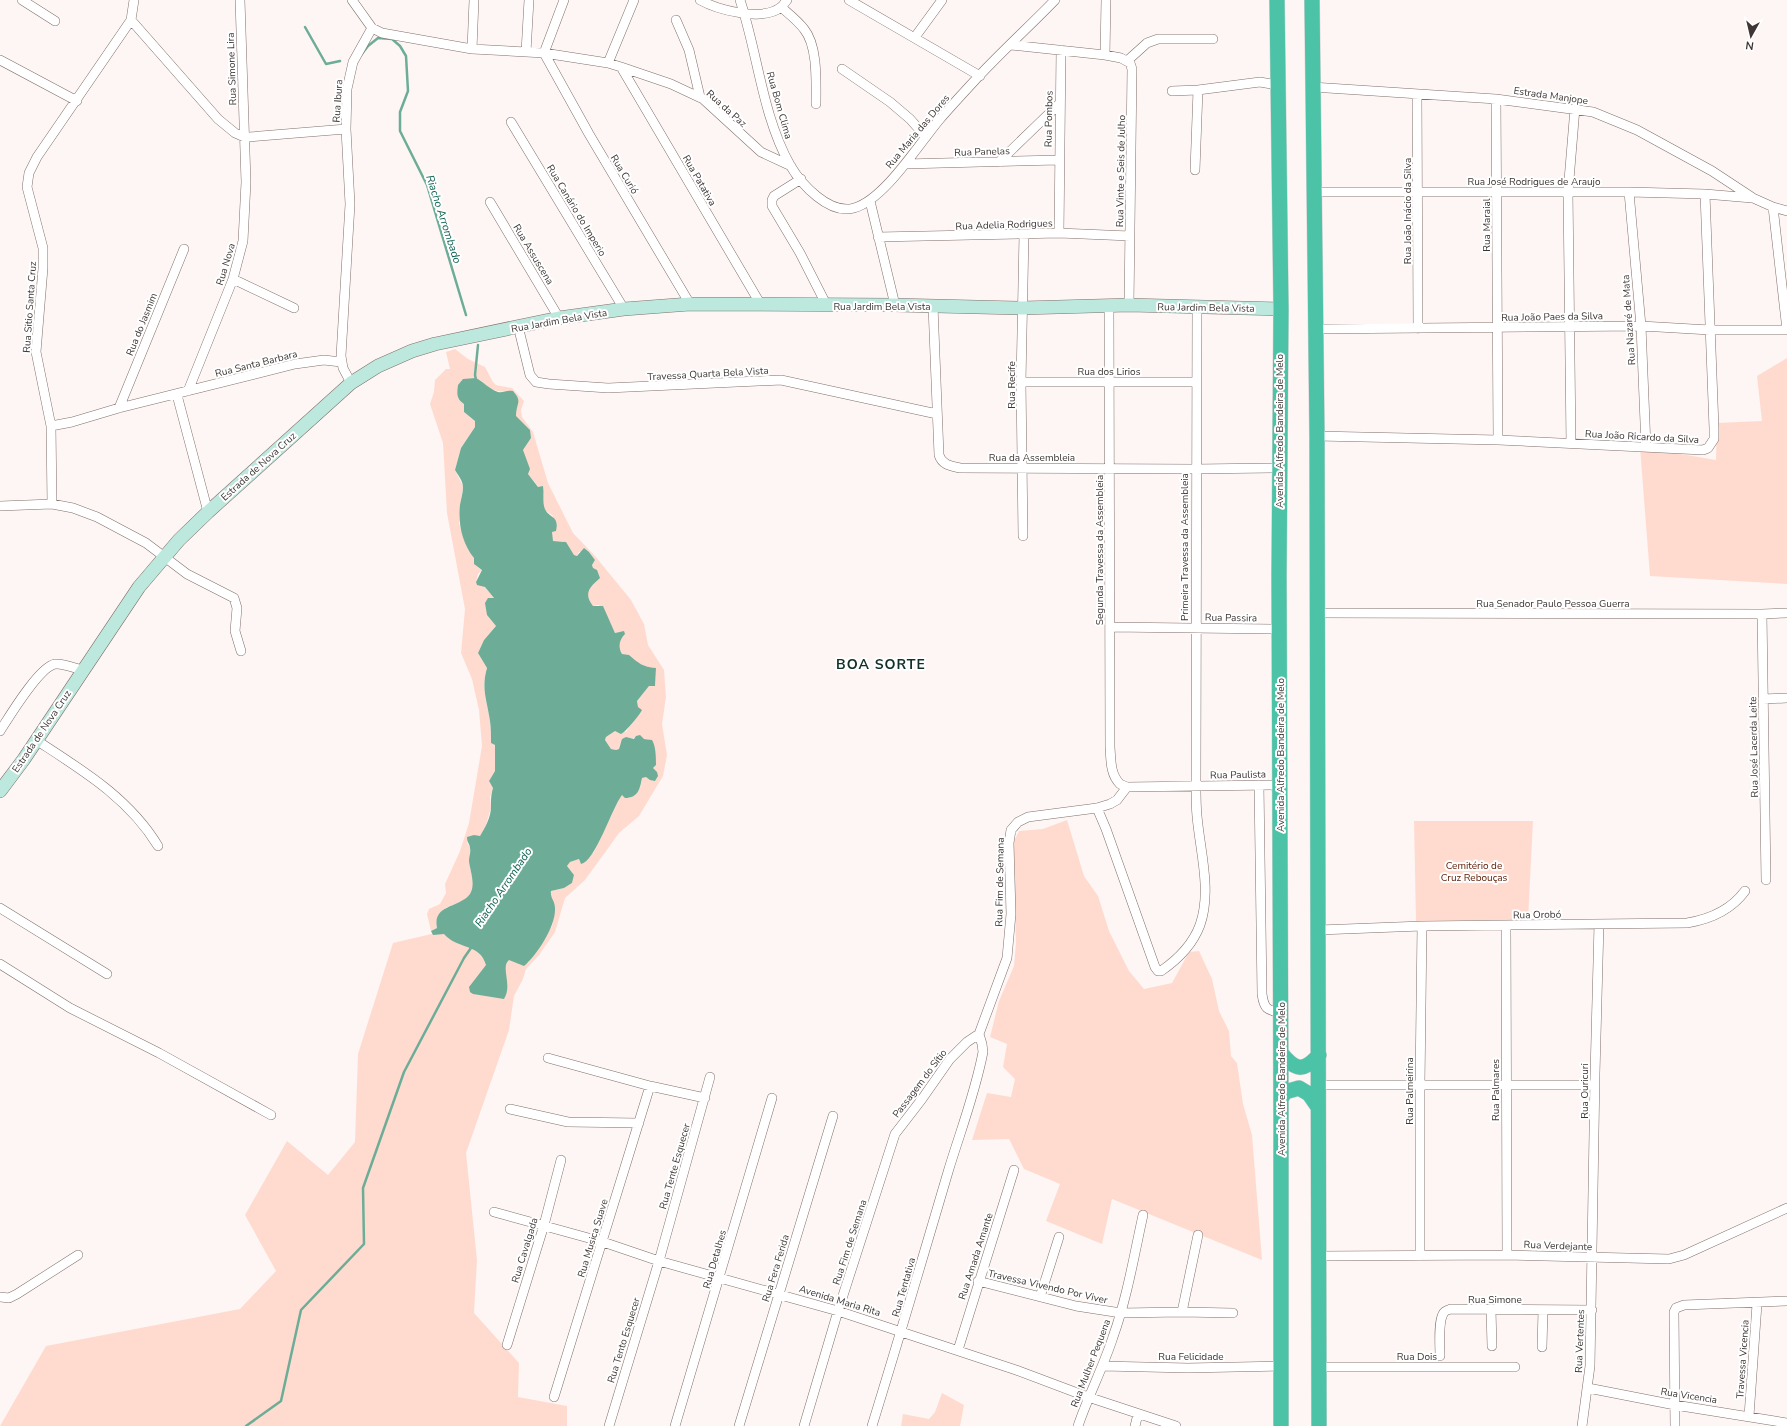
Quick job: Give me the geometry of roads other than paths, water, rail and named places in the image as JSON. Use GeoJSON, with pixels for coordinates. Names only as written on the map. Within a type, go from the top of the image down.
{"type":"FeatureCollection","features":[{"type":"Feature","properties":{"kind":"highway","name":"Avenida Alfredo Bandeira de Melo"},"geometry":{"type":"LineString","coordinates":[[1277,0],[1280,309],[1279,629],[1281,785],[1281,1426]]}},
{"type":"Feature","properties":{"kind":"highway"},"geometry":{"type":"LineString","coordinates":[[1312,0],[1318,613],[1319,1426]]}},
{"type":"Feature","properties":{"kind":"highway"},"geometry":{"type":"LineString","coordinates":[[1281,1053],[1292,1065],[1299,1068],[1304,1067],[1319,1055]]}},
{"type":"Feature","properties":{"kind":"highway"},"geometry":{"type":"LineString","coordinates":[[1281,1099],[1286,1092],[1299,1088],[1309,1094],[1318,1107]]}},
{"type":"Feature","properties":{"kind":"main road","name":"Rua Jardim Bela Vista"},"geometry":{"type":"LineString","coordinates":[[486,333],[560,318],[624,309],[690,304],[827,306],[895,305],[1022,308],[1129,306],[1280,309]]}},
{"type":"Feature","properties":{"kind":"main road","name":"Estrada de Nova Cruz"},"geometry":{"type":"LineString","coordinates":[[0,791],[140,586],[164,557],[208,512],[351,383],[378,366],[412,351],[435,344],[486,333]]}},
{"type":"Feature","properties":{"kind":"street"},"geometry":{"type":"LineString","coordinates":[[22,0],[55,21]]}},
{"type":"Feature","properties":{"kind":"street","name":"Rua Sitio Santa Cruz"},"geometry":{"type":"LineString","coordinates":[[52,504],[51,426],[36,352],[43,268],[43,248],[37,220],[30,199],[28,179],[37,157],[77,101],[131,20],[134,0]]}},
{"type":"Feature","properties":{"kind":"street","name":"Rua Simone Lira"},"geometry":{"type":"LineString","coordinates":[[240,0],[244,137]]}},
{"type":"Feature","properties":{"kind":"street"},"geometry":{"type":"LineString","coordinates":[[352,0],[372,28],[382,33],[472,49],[544,53],[608,63],[621,67]]}},
{"type":"Feature","properties":{"kind":"street"},"geometry":{"type":"LineString","coordinates":[[472,49],[474,0]]}},
{"type":"Feature","properties":{"kind":"street"},"geometry":{"type":"LineString","coordinates":[[526,52],[529,0]]}},
{"type":"Feature","properties":{"kind":"street"},"geometry":{"type":"LineString","coordinates":[[544,53],[564,0]]}},
{"type":"Feature","properties":{"kind":"street"},"geometry":{"type":"LineString","coordinates":[[608,63],[634,0]]}},
{"type":"Feature","properties":{"kind":"street"},"geometry":{"type":"LineString","coordinates":[[700,0],[722,10],[744,14],[766,12],[784,4],[804,29],[809,38],[815,64],[816,104]]}},
{"type":"Feature","properties":{"kind":"street","name":"Rua Bom Clima"},"geometry":{"type":"LineString","coordinates":[[740,0],[771,120],[780,144],[791,166],[801,179],[822,200],[834,207],[853,208],[870,201]]}},
{"type":"Feature","properties":{"kind":"street"},"geometry":{"type":"LineString","coordinates":[[849,0],[980,76]]}},
{"type":"Feature","properties":{"kind":"street"},"geometry":{"type":"LineString","coordinates":[[915,37],[942,0]]}},
{"type":"Feature","properties":{"kind":"street","name":"Rua Maria das Dores"},"geometry":{"type":"LineString","coordinates":[[870,201],[905,164],[926,137],[980,76],[1055,0]]}},
{"type":"Feature","properties":{"kind":"street"},"geometry":{"type":"LineString","coordinates":[[1105,55],[1106,0]]}},
{"type":"Feature","properties":{"kind":"street"},"geometry":{"type":"LineString","coordinates":[[131,20],[218,119],[230,130],[244,137],[346,129]]}},
{"type":"Feature","properties":{"kind":"street"},"geometry":{"type":"LineString","coordinates":[[676,20],[689,50],[700,98]]}},
{"type":"Feature","properties":{"kind":"street","name":"Rua Ibura"},"geometry":{"type":"LineString","coordinates":[[351,383],[341,362],[350,204],[346,129],[347,89],[351,68],[359,50],[372,28]]}},
{"type":"Feature","properties":{"kind":"street"},"geometry":{"type":"LineString","coordinates":[[1011,44],[1105,55],[1127,61],[1147,43],[1158,38],[1213,39]]}},
{"type":"Feature","properties":{"kind":"street","name":"Rua Pombos"},"geometry":{"type":"LineString","coordinates":[[1059,233],[1061,50]]}},
{"type":"Feature","properties":{"kind":"street","name":"Rua Curió"},"geometry":{"type":"LineString","coordinates":[[544,53],[589,134],[690,304]]}},
{"type":"Feature","properties":{"kind":"street"},"geometry":{"type":"LineString","coordinates":[[0,60],[77,101]]}},
{"type":"Feature","properties":{"kind":"street","name":"Rua Vinte e Seis de Julho"},"geometry":{"type":"LineString","coordinates":[[1127,61],[1132,66],[1133,73],[1129,306]]}},
{"type":"Feature","properties":{"kind":"street","name":"Rua da Paz"},"geometry":{"type":"LineString","coordinates":[[621,67],[671,84],[700,98],[761,152],[791,166]]}},
{"type":"Feature","properties":{"kind":"street","name":"Rua Patativa"},"geometry":{"type":"LineString","coordinates":[[621,67],[761,305]]}},
{"type":"Feature","properties":{"kind":"street"},"geometry":{"type":"LineString","coordinates":[[842,69],[890,102],[926,137]]}},
{"type":"Feature","properties":{"kind":"street"},"geometry":{"type":"LineString","coordinates":[[1172,91],[1198,90],[1260,82],[1277,85]]}},
{"type":"Feature","properties":{"kind":"street","name":"Estrada Manjope"},"geometry":{"type":"LineString","coordinates":[[1312,87],[1496,99],[1575,108],[1593,112],[1637,130],[1712,172],[1753,198],[1773,207],[1787,211]]}},
{"type":"Feature","properties":{"kind":"street"},"geometry":{"type":"LineString","coordinates":[[1195,170],[1198,90]]}},
{"type":"Feature","properties":{"kind":"street","name":"Rua João Inácio da Silva"},"geometry":{"type":"LineString","coordinates":[[1417,94],[1418,329]]}},
{"type":"Feature","properties":{"kind":"street","name":"Rua Maraial"},"geometry":{"type":"LineString","coordinates":[[1496,99],[1498,440]]}},
{"type":"Feature","properties":{"kind":"street"},"geometry":{"type":"LineString","coordinates":[[999,162],[1060,103]]}},
{"type":"Feature","properties":{"kind":"street"},"geometry":{"type":"LineString","coordinates":[[1571,443],[1568,192],[1575,108]]}},
{"type":"Feature","properties":{"kind":"street","name":"Rua Canário do Imperio"},"geometry":{"type":"LineString","coordinates":[[511,122],[624,309]]}},
{"type":"Feature","properties":{"kind":"street","name":"Rua Nova"},"geometry":{"type":"LineString","coordinates":[[188,391],[233,279],[241,254],[244,234],[246,182],[244,137]]}},
{"type":"Feature","properties":{"kind":"street","name":"Rua Panelas"},"geometry":{"type":"LineString","coordinates":[[905,164],[1059,160]]}},
{"type":"Feature","properties":{"kind":"street"},"geometry":{"type":"LineString","coordinates":[[801,179],[774,196],[772,206],[800,253],[827,306]]}},
{"type":"Feature","properties":{"kind":"street","name":"Rua José Rodrigues de Araujo"},"geometry":{"type":"LineString","coordinates":[[1315,192],[1629,192],[1704,194],[1753,198]]}},
{"type":"Feature","properties":{"kind":"street","name":"Rua Nazaré de Mata"},"geometry":{"type":"LineString","coordinates":[[1629,192],[1641,326],[1646,446]]}},
{"type":"Feature","properties":{"kind":"street","name":"Rua João Ricardo da Silva"},"geometry":{"type":"LineString","coordinates":[[1317,436],[1498,440],[1646,446],[1702,450],[1712,446],[1714,428],[1704,194]]}},
{"type":"Feature","properties":{"kind":"street"},"geometry":{"type":"LineString","coordinates":[[870,201],[895,305]]}},
{"type":"Feature","properties":{"kind":"street","name":"Rua Assuscena"},"geometry":{"type":"LineString","coordinates":[[490,202],[560,318]]}},
{"type":"Feature","properties":{"kind":"street"},"geometry":{"type":"LineString","coordinates":[[1773,207],[1787,330]]}},
{"type":"Feature","properties":{"kind":"street","name":"Rua Adelia Rodrigues"},"geometry":{"type":"LineString","coordinates":[[878,237],[1059,233],[1130,236]]}},
{"type":"Feature","properties":{"kind":"street","name":"Rua Recife"},"geometry":{"type":"LineString","coordinates":[[1023,536],[1021,382],[1024,234]]}},
{"type":"Feature","properties":{"kind":"street","name":"Rua do Jasmim"},"geometry":{"type":"LineString","coordinates":[[119,408],[184,249]]}},
{"type":"Feature","properties":{"kind":"street"},"geometry":{"type":"LineString","coordinates":[[233,279],[294,308]]}},
{"type":"Feature","properties":{"kind":"street","name":"Rua da Assembleia"},"geometry":{"type":"LineString","coordinates":[[933,306],[939,456],[945,464],[960,468],[1279,468]]}},
{"type":"Feature","properties":{"kind":"street","name":"Segunda Travessa da Assembleia"},"geometry":{"type":"LineString","coordinates":[[1109,306],[1111,766],[1117,781],[1123,786],[1127,787]]}},
{"type":"Feature","properties":{"kind":"street","name":"Primeira Travessa da Assembleia"},"geometry":{"type":"LineString","coordinates":[[1097,808],[1106,829],[1155,967],[1161,971],[1175,961],[1191,942],[1200,926],[1204,906],[1204,876],[1196,816],[1195,469],[1197,308]]}},
{"type":"Feature","properties":{"kind":"street","name":"Travessa Quarta Bela Vista"},"geometry":{"type":"LineString","coordinates":[[518,326],[529,373],[533,380],[540,383],[582,387],[629,388],[781,380],[937,414]]}},
{"type":"Feature","properties":{"kind":"street","name":"Rua João Paes da Silva"},"geometry":{"type":"LineString","coordinates":[[1316,329],[1641,326],[1710,330],[1787,330]]}},
{"type":"Feature","properties":{"kind":"street","name":"Rua Santa Barbara"},"geometry":{"type":"LineString","coordinates":[[51,426],[72,422],[119,408],[177,395],[310,361],[324,360],[341,362]]}},
{"type":"Feature","properties":{"kind":"street","name":"Rua dos Lirios"},"geometry":{"type":"LineString","coordinates":[[1021,382],[1196,382]]}},
{"type":"Feature","properties":{"kind":"street"},"geometry":{"type":"LineString","coordinates":[[177,395],[208,512]]}},
{"type":"Feature","properties":{"kind":"street"},"geometry":{"type":"LineString","coordinates":[[0,506],[52,504],[73,508],[97,517],[146,544],[187,574],[234,598],[237,608],[235,631],[241,651]]}},
{"type":"Feature","properties":{"kind":"street","name":"Rua Senador Paulo Pessoa Guerra"},"geometry":{"type":"LineString","coordinates":[[1318,613],[1787,613]]}},
{"type":"Feature","properties":{"kind":"street","name":"Rua José Lacerda Leite"},"geometry":{"type":"LineString","coordinates":[[1762,614],[1766,880]]}},
{"type":"Feature","properties":{"kind":"street","name":"Rua Passira"},"geometry":{"type":"LineString","coordinates":[[1110,626],[1279,629]]}},
{"type":"Feature","properties":{"kind":"street"},"geometry":{"type":"LineString","coordinates":[[0,731],[39,676],[48,667],[60,664],[82,670]]}},
{"type":"Feature","properties":{"kind":"street"},"geometry":{"type":"LineString","coordinates":[[1763,699],[1787,698]]}},
{"type":"Feature","properties":{"kind":"street"},"geometry":{"type":"LineString","coordinates":[[36,740],[106,788],[136,815],[158,846]]}},
{"type":"Feature","properties":{"kind":"street"},"geometry":{"type":"LineString","coordinates":[[1260,785],[1262,994],[1266,1008],[1270,1011],[1281,1013]]}},
{"type":"Feature","properties":{"kind":"street","name":"Rua Paulista"},"geometry":{"type":"LineString","coordinates":[[1127,787],[1281,785]]}},
{"type":"Feature","properties":{"kind":"street","name":"Rua Fim de Semana"},"geometry":{"type":"LineString","coordinates":[[979,1034],[1007,958],[1010,914],[1009,843],[1011,830],[1018,822],[1028,817],[1097,808],[1110,804],[1117,800],[1127,787]]}},
{"type":"Feature","properties":{"kind":"street","name":"Rua Orobó"},"geometry":{"type":"LineString","coordinates":[[1319,930],[1422,926],[1681,924],[1698,921],[1718,914],[1728,908],[1745,891]]}},
{"type":"Feature","properties":{"kind":"street"},"geometry":{"type":"LineString","coordinates":[[0,908],[107,974]]}},
{"type":"Feature","properties":{"kind":"street","name":"Rua Ouricuri"},"geometry":{"type":"LineString","coordinates":[[1593,1257],[1599,924]]}},
{"type":"Feature","properties":{"kind":"street","name":"Rua Palmeirina"},"geometry":{"type":"LineString","coordinates":[[1420,1256],[1422,926]]}},
{"type":"Feature","properties":{"kind":"street","name":"Rua Palmares"},"geometry":{"type":"LineString","coordinates":[[1506,926],[1507,1255]]}},
{"type":"Feature","properties":{"kind":"street"},"geometry":{"type":"LineString","coordinates":[[0,964],[70,1008],[159,1053],[271,1115]]}},
{"type":"Feature","properties":{"kind":"street","name":"Passagem do Sítio"},"geometry":{"type":"LineString","coordinates":[[895,1134],[950,1059],[979,1034]]}},
{"type":"Feature","properties":{"kind":"street","name":"Rua Tentativa"},"geometry":{"type":"LineString","coordinates":[[872,1426],[902,1331],[954,1153],[971,1102],[983,1048],[979,1034]]}},
{"type":"Feature","properties":{"kind":"street"},"geometry":{"type":"LineString","coordinates":[[548,1058],[650,1086],[705,1098]]}},
{"type":"Feature","properties":{"kind":"street","name":"Rua Tente Esquecer"},"geometry":{"type":"LineString","coordinates":[[659,1261],[710,1077]]}},
{"type":"Feature","properties":{"kind":"street"},"geometry":{"type":"LineString","coordinates":[[1319,1085],[1595,1085]]}},
{"type":"Feature","properties":{"kind":"street","name":"Rua Musica Suave"},"geometry":{"type":"LineString","coordinates":[[554,1397],[650,1086]]}},
{"type":"Feature","properties":{"kind":"street","name":"Rua Detalhes"},"geometry":{"type":"LineString","coordinates":[[675,1426],[772,1098]]}},
{"type":"Feature","properties":{"kind":"street"},"geometry":{"type":"LineString","coordinates":[[510,1109],[568,1122],[638,1123]]}},
{"type":"Feature","properties":{"kind":"street","name":"Rua Fera Ferida"},"geometry":{"type":"LineString","coordinates":[[739,1426],[833,1116]]}},
{"type":"Feature","properties":{"kind":"street","name":"Rua Fim de Semana"},"geometry":{"type":"LineString","coordinates":[[804,1426],[838,1311],[895,1134]]}},
{"type":"Feature","properties":{"kind":"street","name":"Rua Cavalgada"},"geometry":{"type":"LineString","coordinates":[[507,1344],[544,1226],[561,1160]]}},
{"type":"Feature","properties":{"kind":"street","name":"Rua Amada Amante"},"geometry":{"type":"LineString","coordinates":[[958,1350],[978,1281],[1014,1170]]}},
{"type":"Feature","properties":{"kind":"street","name":"Rua Verdejante"},"geometry":{"type":"LineString","coordinates":[[1318,1256],[1507,1255],[1651,1259],[1677,1258],[1787,1208]]}},
{"type":"Feature","properties":{"kind":"street","name":"Avenida Maria Rita"},"geometry":{"type":"LineString","coordinates":[[494,1212],[603,1242],[659,1261],[779,1293],[902,1331],[1016,1370],[1088,1397],[1176,1426]]}},
{"type":"Feature","properties":{"kind":"street","name":"Rua Mulher Pequena"},"geometry":{"type":"LineString","coordinates":[[1078,1426],[1121,1313],[1142,1215]]}},
{"type":"Feature","properties":{"kind":"street"},"geometry":{"type":"LineString","coordinates":[[1182,1312],[1198,1235]]}},
{"type":"Feature","properties":{"kind":"street"},"geometry":{"type":"LineString","coordinates":[[1040,1297],[1058,1237]]}},
{"type":"Feature","properties":{"kind":"street"},"geometry":{"type":"LineString","coordinates":[[0,1298],[13,1296],[78,1255]]}},
{"type":"Feature","properties":{"kind":"street","name":"Rua Vertentes"},"geometry":{"type":"LineString","coordinates":[[1582,1426],[1588,1388],[1593,1257]]}},
{"type":"Feature","properties":{"kind":"street","name":"Rua Tento Esquecer"},"geometry":{"type":"LineString","coordinates":[[609,1426],[659,1261]]}},
{"type":"Feature","properties":{"kind":"street","name":"Travessa Vivendo Por Viver"},"geometry":{"type":"LineString","coordinates":[[978,1281],[1076,1306],[1121,1313],[1233,1313]]}},
{"type":"Feature","properties":{"kind":"street"},"geometry":{"type":"LineString","coordinates":[[1675,1426],[1674,1310],[1678,1306],[1684,1305],[1787,1302]]}},
{"type":"Feature","properties":{"kind":"street","name":"Travessa Vicencia"},"geometry":{"type":"LineString","coordinates":[[1749,1416],[1757,1304]]}},
{"type":"Feature","properties":{"kind":"street"},"geometry":{"type":"LineString","coordinates":[[1491,1310],[1492,1346]]}},
{"type":"Feature","properties":{"kind":"street"},"geometry":{"type":"LineString","coordinates":[[1542,1347],[1543,1310]]}},
{"type":"Feature","properties":{"kind":"street","name":"Rua Simone"},"geometry":{"type":"LineString","coordinates":[[1440,1356],[1441,1321],[1443,1314],[1446,1311],[1592,1310]]}},
{"type":"Feature","properties":{"kind":"street","name":"Rua Felicidade"},"geometry":{"type":"LineString","coordinates":[[1102,1366],[1188,1368],[1280,1366]]}},
{"type":"Feature","properties":{"kind":"street","name":"Rua Dois"},"geometry":{"type":"LineString","coordinates":[[1318,1367],[1515,1367]]}},
{"type":"Feature","properties":{"kind":"street","name":"Rua Vicencia"},"geometry":{"type":"LineString","coordinates":[[1588,1388],[1675,1405],[1787,1423]]}},
{"type":"Feature","properties":{"kind":"street"},"geometry":{"type":"LineString","coordinates":[[1135,1426],[1138,1414]]}},
{"type":"Feature","properties":{"kind":"water"},"geometry":{"type":"Polygon","coordinates":[[[476,378],[495,391],[513,391],[518,398],[516,416],[530,430],[531,438],[523,450],[530,469],[528,474],[538,487],[543,486],[544,506],[548,513],[555,519],[557,526],[556,531],[552,532],[553,541],[566,542],[574,555],[577,556],[584,548],[589,552],[595,560],[592,565],[593,568],[597,570],[600,578],[589,590],[588,597],[590,601],[593,606],[603,606],[615,633],[624,631],[625,634],[621,639],[620,644],[622,654],[629,655],[644,666],[656,668],[655,686],[649,686],[637,701],[638,707],[642,710],[639,715],[623,733],[621,734],[615,731],[606,737],[605,740],[611,749],[616,750],[619,749],[622,739],[626,737],[634,739],[636,736],[640,735],[644,739],[652,740],[656,759],[656,765],[653,768],[657,772],[658,776],[655,781],[646,777],[642,778],[636,795],[625,798],[622,795],[592,854],[581,864],[579,859],[570,862],[567,866],[574,875],[572,883],[564,888],[551,891],[551,896],[555,906],[554,915],[545,940],[524,966],[509,960],[507,963],[507,988],[504,999],[473,994],[470,992],[469,987],[486,965],[483,958],[479,953],[450,939],[444,934],[433,935],[431,931],[437,928],[437,920],[443,910],[466,898],[472,890],[473,882],[469,861],[470,845],[467,841],[467,837],[474,835],[480,836],[484,830],[491,811],[491,797],[493,788],[489,781],[495,771],[495,745],[491,743],[490,724],[485,694],[485,675],[487,668],[478,653],[484,640],[496,626],[487,615],[485,603],[488,598],[494,598],[485,587],[477,585],[476,582],[482,570],[474,564],[474,558],[466,546],[460,526],[460,505],[463,485],[455,470],[461,448],[475,427],[475,421],[464,412],[464,404],[458,396],[458,385],[463,379],[476,378]]]}},
{"type":"Feature","properties":{"kind":"waterway","name":"Riacho Arrombado"},"geometry":{"type":"LineString","coordinates":[[305,27],[326,64],[340,61]]}},
{"type":"Feature","properties":{"kind":"waterway","name":"Riacho Arrombado"},"geometry":{"type":"LineString","coordinates":[[361,55],[368,46],[378,38],[392,39],[400,46],[406,56],[408,91],[400,112],[400,131],[427,185],[466,315]]}},
{"type":"Feature","properties":{"kind":"waterway","name":"Riacho Arrombado"},"geometry":{"type":"LineString","coordinates":[[476,380],[475,375],[478,345]]}},
{"type":"Feature","properties":{"kind":"waterway","name":"Riacho Arrombado"},"geometry":{"type":"LineString","coordinates":[[246,1426],[281,1401],[301,1310],[364,1244],[363,1188],[404,1072],[464,958],[473,945]]}},
{"type":"Feature","properties":{"kind":"district","name":"BOA SORTE"},"geometry":{"type":"Point","coordinates":[881,664]}},
{"type":"Feature","properties":{"kind":"park label","name":"Cemitério de Cruz Rebouças"},"geometry":{"type":"Point","coordinates":[1474,870]}}]}
